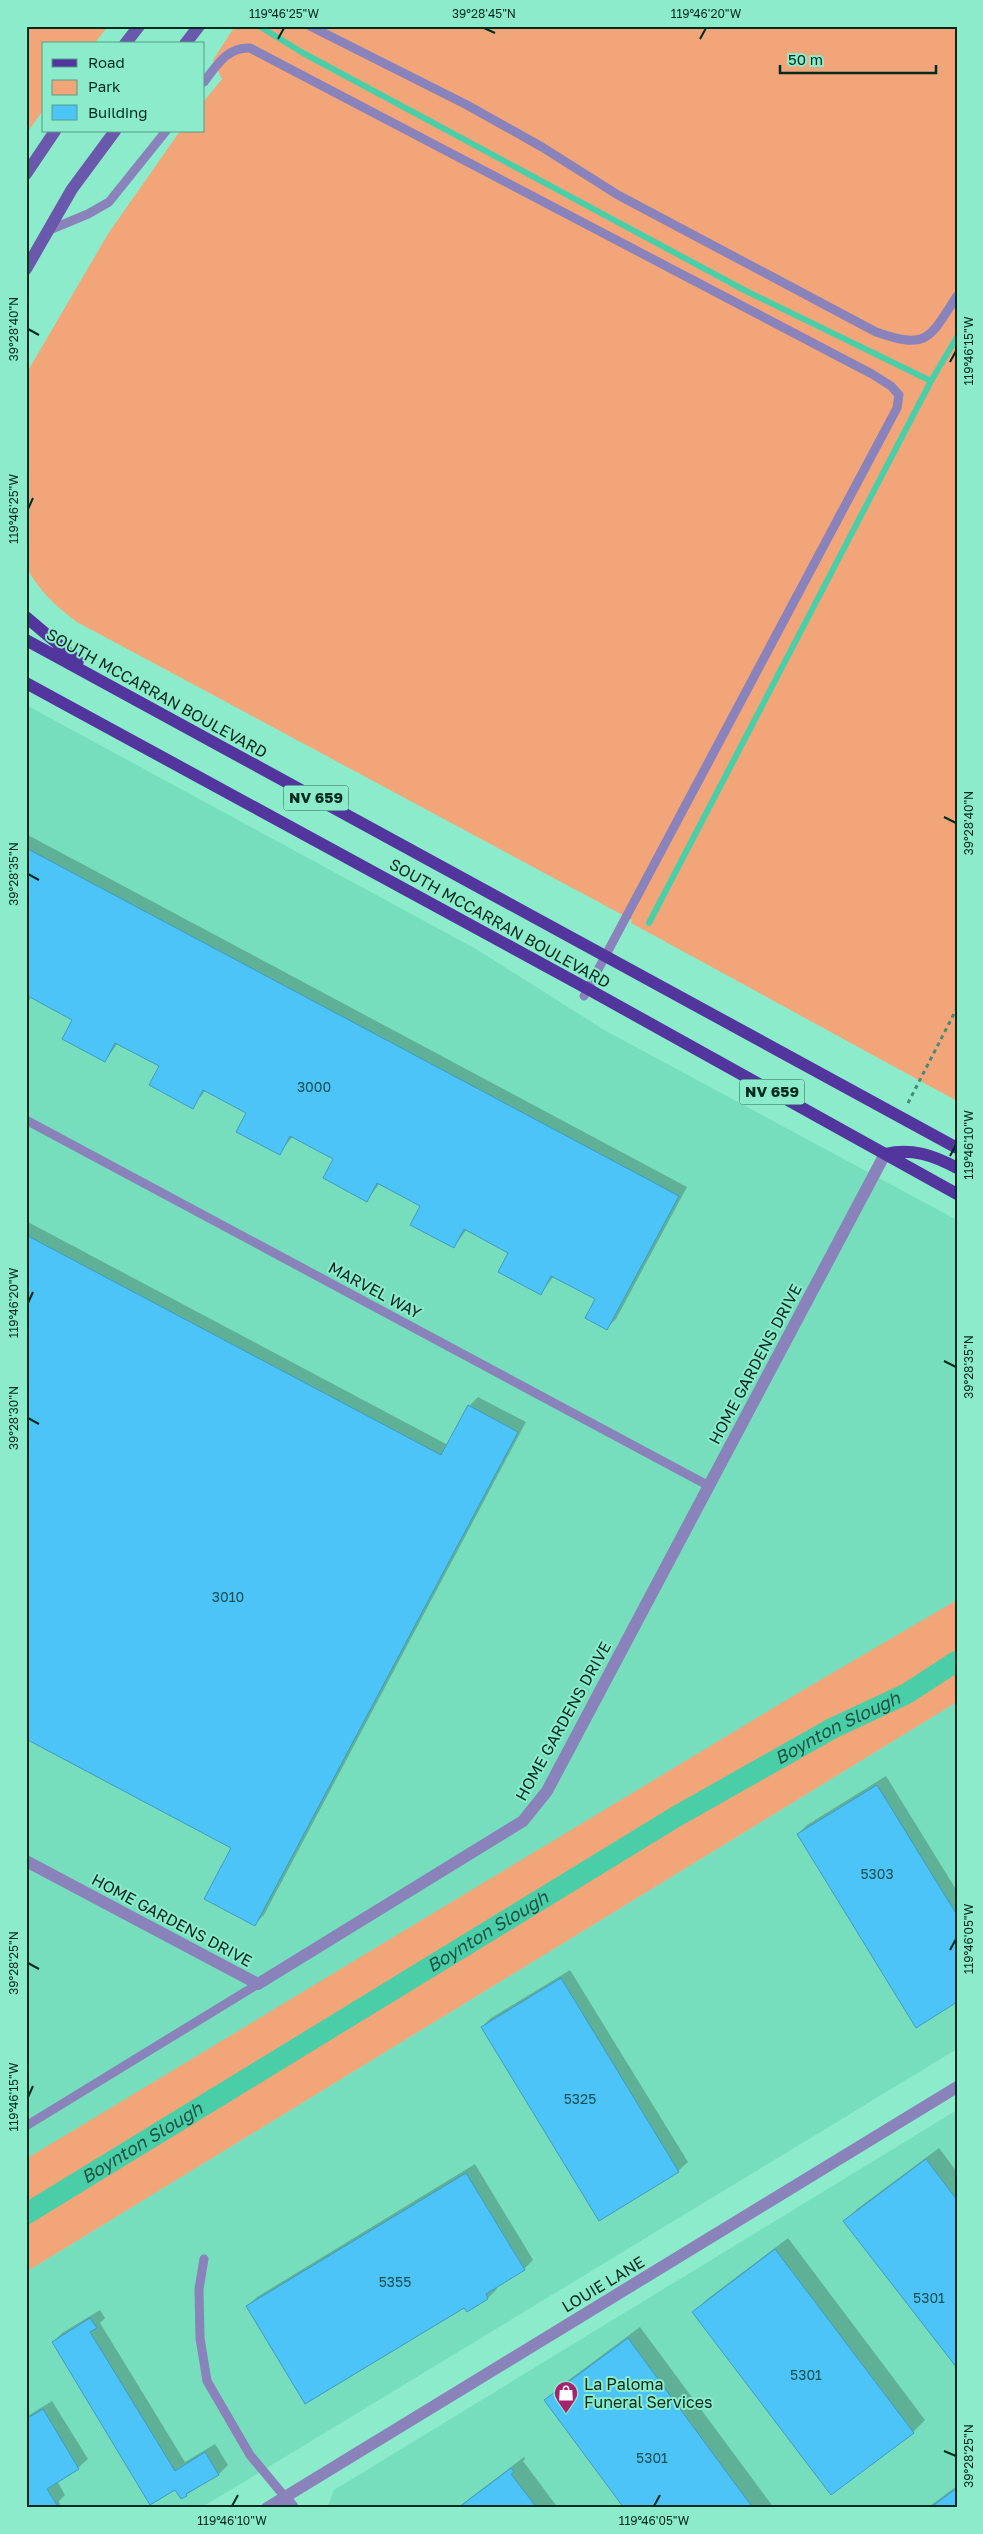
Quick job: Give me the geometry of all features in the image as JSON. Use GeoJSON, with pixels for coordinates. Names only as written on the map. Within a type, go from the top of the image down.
{"type":"FeatureCollection","features":[{"type":"Feature","properties":{"kind":"main road"},"geometry":{"type":"LineString","coordinates":[[127,42],[139,26]]}},
{"type":"Feature","properties":{"kind":"main road"},"geometry":{"type":"LineString","coordinates":[[187,42],[199,26]]}},
{"type":"Feature","properties":{"kind":"main road"},"geometry":{"type":"LineString","coordinates":[[26,174],[54,132]]}},
{"type":"Feature","properties":{"kind":"main road"},"geometry":{"type":"LineString","coordinates":[[26,269],[72,189],[114,132]]}},
{"type":"Feature","properties":{"kind":"main road"},"geometry":{"type":"LineString","coordinates":[[26,617],[98,679]]}},
{"type":"Feature","properties":{"kind":"main road","name":"SOUTH MCCARRAN BOULEVARD"},"geometry":{"type":"LineString","coordinates":[[26,640],[957,1148]]}},
{"type":"Feature","properties":{"kind":"main road","name":"SOUTH MCCARRAN BOULEVARD"},"geometry":{"type":"LineString","coordinates":[[26,683],[586,993],[957,1194]]}},
{"type":"Feature","properties":{"kind":"main road"},"geometry":{"type":"LineString","coordinates":[[885,1154],[918,1152],[933,1156],[957,1168]]}},
{"type":"Feature","properties":{"kind":"street","name":"HOME GARDENS DRIVE"},"geometry":{"type":"LineString","coordinates":[[26,1861],[258,1984],[511,1830],[534,1810],[547,1791],[885,1154]]}},
{"type":"Feature","properties":{"kind":"street","name":"LOUIE LANE"},"geometry":{"type":"LineString","coordinates":[[266,2508],[957,2088]]}},
{"type":"Feature","properties":{"kind":"street"},"geometry":{"type":"LineString","coordinates":[[285,2497],[293,2508]]}},
{"type":"Feature","properties":{"kind":"lane"},"geometry":{"type":"LineString","coordinates":[[310,26],[467,105],[542,147],[618,194],[876,332],[902,341],[921,340],[935,329],[957,296]]}},
{"type":"Feature","properties":{"kind":"lane"},"geometry":{"type":"LineString","coordinates":[[205,81],[223,57],[239,48],[250,48],[872,374],[891,386],[899,396],[897,408],[586,993]]}},
{"type":"Feature","properties":{"kind":"lane"},"geometry":{"type":"LineString","coordinates":[[47,232],[88,214],[109,202],[165,132]]}},
{"type":"Feature","properties":{"kind":"lane","name":"MARVEL WAY"},"geometry":{"type":"LineString","coordinates":[[26,1120],[708,1486]]}},
{"type":"Feature","properties":{"kind":"lane"},"geometry":{"type":"LineString","coordinates":[[26,2126],[258,1984]]}},
{"type":"Feature","properties":{"kind":"lane"},"geometry":{"type":"LineString","coordinates":[[204,2259],[199,2289],[202,2358],[207,2381],[250,2455],[285,2497]]}},
{"type":"Feature","properties":{"kind":"path"},"geometry":{"type":"LineString","coordinates":[[900,1117],[957,1008]]}},
{"type":"Feature","properties":{"kind":"shaded area"},"geometry":{"type":"Polygon","coordinates":[[[26,705],[476,949],[606,1031],[957,1220],[957,1615],[26,2181],[26,705]]]}},
{"type":"Feature","properties":{"kind":"shaded area"},"geometry":{"type":"Polygon","coordinates":[[[957,1702],[957,2049],[201,2508],[26,2508],[26,2272],[957,1702]]]}},
{"type":"Feature","properties":{"kind":"shaded area"},"geometry":{"type":"Polygon","coordinates":[[[957,2110],[957,2508],[327,2508],[334,2490],[957,2110]]]}},
{"type":"Feature","properties":{"kind":"green space"},"geometry":{"type":"Polygon","coordinates":[[[26,26],[108,26],[96,42],[42,42],[42,112],[26,134],[26,26]]]}},
{"type":"Feature","properties":{"kind":"green space"},"geometry":{"type":"Polygon","coordinates":[[[235,26],[957,26],[957,1101],[631,923],[632,920],[77,622],[62,611],[36,583],[26,567],[26,374],[108,234],[179,132],[205,132],[205,100],[222,79],[213,60],[235,26]]]}},
{"type":"Feature","properties":{"kind":"green space"},"geometry":{"type":"Polygon","coordinates":[[[957,1600],[957,1702],[26,2272],[26,2159],[798,1693],[957,1600]]]}},
{"type":"Feature","properties":{"kind":"building"},"geometry":{"type":"Polygon","coordinates":[[[26,848],[679,1196],[607,1330],[585,1318],[595,1299],[551,1276],[541,1295],[498,1272],[508,1253],[464,1229],[454,1248],[410,1225],[420,1206],[377,1183],[367,1202],[323,1178],[333,1159],[290,1136],[280,1155],[236,1132],[246,1113],[203,1090],[193,1109],[149,1085],[159,1066],[115,1043],[105,1062],[62,1039],[72,1020],[28,996],[26,1000],[26,848]]]}},
{"type":"Feature","properties":{"kind":"building"},"geometry":{"type":"Polygon","coordinates":[[[26,1235],[441,1455],[468,1405],[518,1432],[255,1926],[204,1899],[231,1848],[26,1739],[26,1235]]]}},
{"type":"Feature","properties":{"kind":"building"},"geometry":{"type":"Polygon","coordinates":[[[877,1785],[957,1915],[957,2002],[916,2028],[797,1834],[877,1785]]]}},
{"type":"Feature","properties":{"kind":"building"},"geometry":{"type":"Polygon","coordinates":[[[561,1978],[679,2172],[599,2221],[481,2027],[561,1978]]]}},
{"type":"Feature","properties":{"kind":"building"},"geometry":{"type":"Polygon","coordinates":[[[926,2159],[957,2200],[957,2368],[843,2221],[926,2159]]]}},
{"type":"Feature","properties":{"kind":"building"},"geometry":{"type":"Polygon","coordinates":[[[466,2173],[525,2270],[486,2294],[488,2299],[467,2312],[464,2308],[305,2404],[246,2306],[466,2173]]]}},
{"type":"Feature","properties":{"kind":"building"},"geometry":{"type":"Polygon","coordinates":[[[775,2249],[914,2433],[831,2495],[692,2312],[775,2249]]]}},
{"type":"Feature","properties":{"kind":"building"},"geometry":{"type":"Polygon","coordinates":[[[90,2318],[97,2328],[90,2332],[175,2471],[205,2452],[219,2475],[186,2494],[187,2496],[181,2499],[175,2490],[150,2505],[52,2342],[90,2318]]]}},
{"type":"Feature","properties":{"kind":"building"},"geometry":{"type":"Polygon","coordinates":[[[628,2338],[753,2508],[624,2508],[544,2400],[628,2338]]]}},
{"type":"Feature","properties":{"kind":"building"},"geometry":{"type":"Polygon","coordinates":[[[43,2409],[79,2469],[47,2489],[57,2505],[51,2508],[26,2508],[26,2419],[43,2409]]]}},
{"type":"Feature","properties":{"kind":"building"},"geometry":{"type":"Polygon","coordinates":[[[511,2468],[514,2472],[511,2474],[537,2508],[458,2508],[511,2468]]]}},
{"type":"Feature","properties":{"kind":"building"},"geometry":{"type":"Polygon","coordinates":[[[957,2488],[957,2508],[930,2508],[957,2488]]]}},
{"type":"Feature","properties":{"kind":"waterway"},"geometry":{"type":"LineString","coordinates":[[259,26],[303,53],[746,291],[931,381]]}},
{"type":"Feature","properties":{"kind":"waterway"},"geometry":{"type":"LineString","coordinates":[[649,923],[931,381],[957,337]]}},
{"type":"Feature","properties":{"kind":"waterway","name":"Boynton Slough"},"geometry":{"type":"LineString","coordinates":[[26,2214],[677,1816],[833,1728],[906,1694],[957,1661]]}},
{"type":"Feature","properties":{"kind":"place","name":"La Paloma Funeral Services"},"geometry":{"type":"Point","coordinates":[566,2414]}}]}
